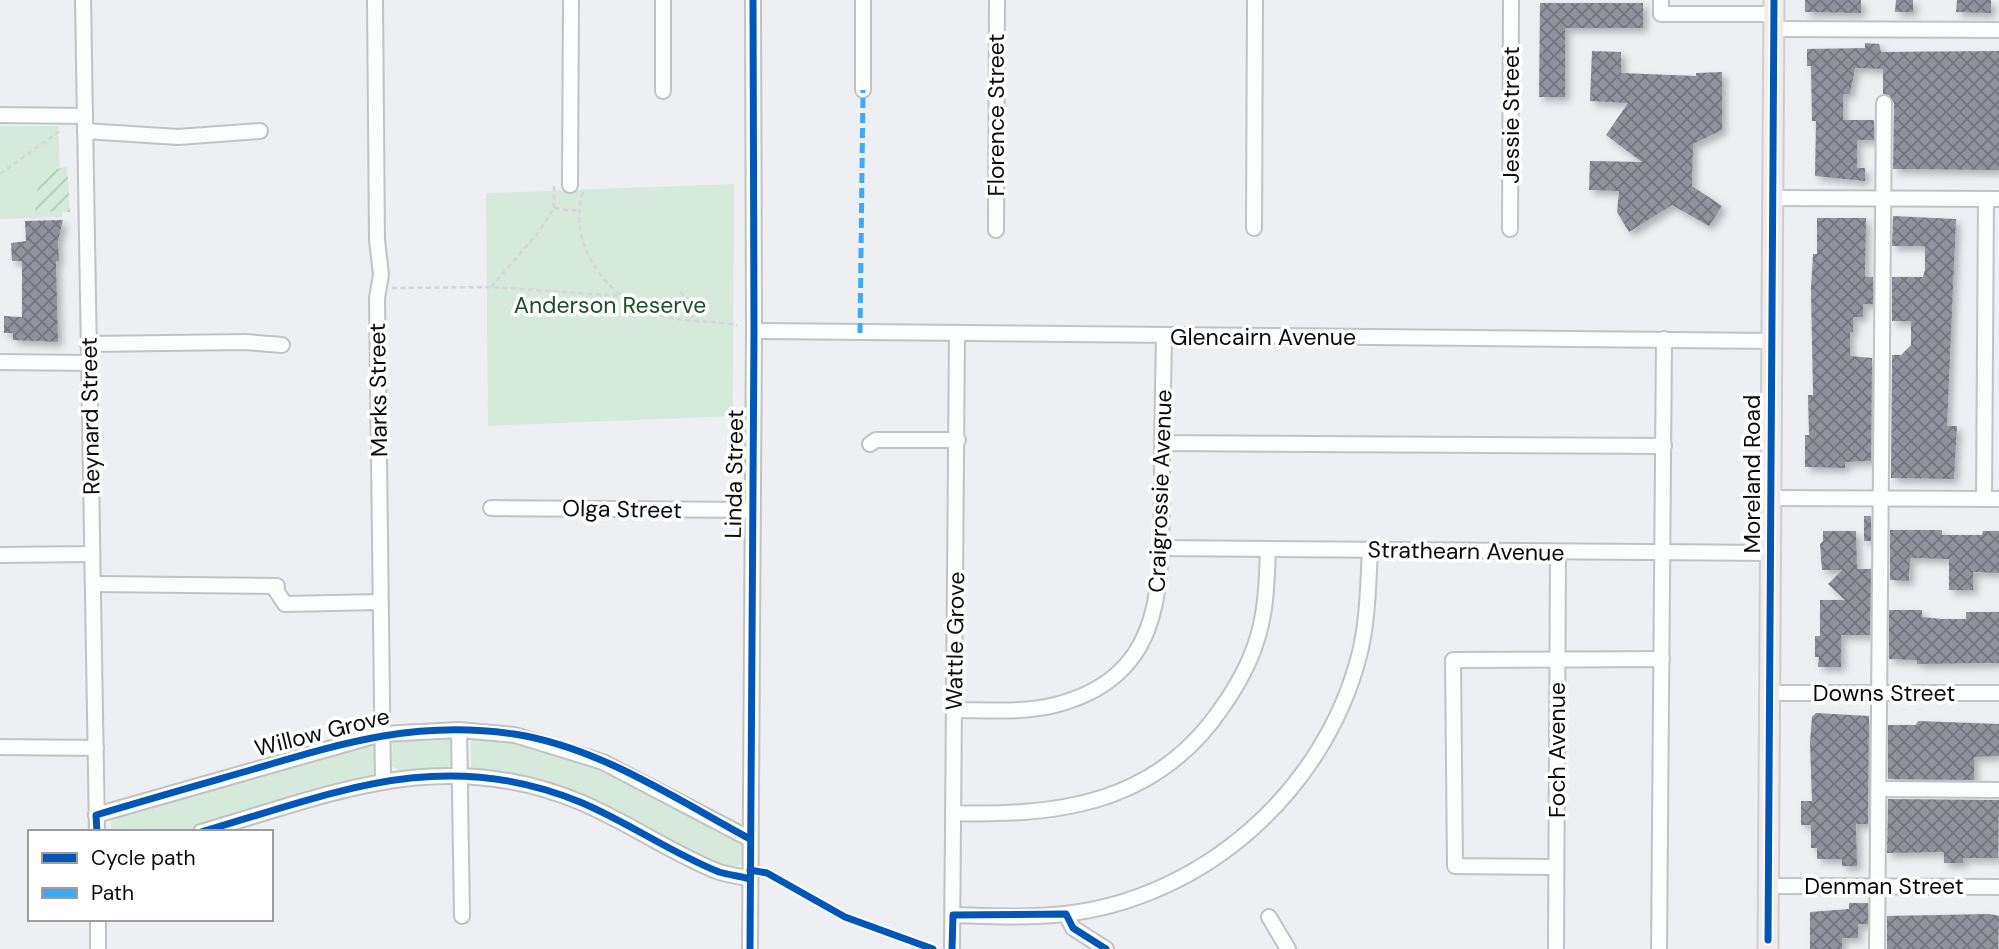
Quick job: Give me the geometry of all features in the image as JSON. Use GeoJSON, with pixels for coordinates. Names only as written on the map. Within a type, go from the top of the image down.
{"type":"FeatureCollection","features":[{"type":"Feature","properties":{"kind":"main road","name":"Moreland Road"},"geometry":{"type":"LineString","coordinates":[[1768,949],[1774,14]]}},
{"type":"Feature","properties":{"kind":"street","name":"Reynard Street"},"geometry":{"type":"LineString","coordinates":[[83,0],[97,830]]}},
{"type":"Feature","properties":{"kind":"street","name":"Marks Street"},"geometry":{"type":"LineString","coordinates":[[375,0],[377,240],[381,265],[378,287],[383,780]]}},
{"type":"Feature","properties":{"kind":"street"},"geometry":{"type":"LineString","coordinates":[[570,185],[571,0]]}},
{"type":"Feature","properties":{"kind":"street"},"geometry":{"type":"LineString","coordinates":[[663,0],[663,91]]}},
{"type":"Feature","properties":{"kind":"street","name":"Linda Street"},"geometry":{"type":"LineString","coordinates":[[750,949],[753,0]]}},
{"type":"Feature","properties":{"kind":"street"},"geometry":{"type":"LineString","coordinates":[[863,0],[863,90]]}},
{"type":"Feature","properties":{"kind":"street","name":"Florence Street"},"geometry":{"type":"LineString","coordinates":[[996,230],[997,0]]}},
{"type":"Feature","properties":{"kind":"street"},"geometry":{"type":"LineString","coordinates":[[1254,228],[1255,0]]}},
{"type":"Feature","properties":{"kind":"street","name":"Jessie Street"},"geometry":{"type":"LineString","coordinates":[[1510,229],[1511,0]]}},
{"type":"Feature","properties":{"kind":"street"},"geometry":{"type":"LineString","coordinates":[[1661,0],[1661,14],[1774,14],[1999,30]]}},
{"type":"Feature","properties":{"kind":"street"},"geometry":{"type":"LineString","coordinates":[[1877,949],[1884,103]]}},
{"type":"Feature","properties":{"kind":"street"},"geometry":{"type":"LineString","coordinates":[[0,115],[85,116]]}},
{"type":"Feature","properties":{"kind":"street"},"geometry":{"type":"LineString","coordinates":[[85,131],[178,137],[260,131]]}},
{"type":"Feature","properties":{"kind":"street"},"geometry":{"type":"LineString","coordinates":[[1773,198],[1992,199],[1984,499]]}},
{"type":"Feature","properties":{"kind":"street","name":"Glencairn Avenue"},"geometry":{"type":"LineString","coordinates":[[754,331],[1772,341]]}},
{"type":"Feature","properties":{"kind":"street","name":"Wattle Grove"},"geometry":{"type":"LineString","coordinates":[[952,949],[957,333]]}},
{"type":"Feature","properties":{"kind":"street","name":"Craigrossie Avenue"},"geometry":{"type":"LineString","coordinates":[[954,710],[1055,705],[1077,698],[1119,672],[1133,657],[1154,617],[1158,596],[1164,336]]}},
{"type":"Feature","properties":{"kind":"street"},"geometry":{"type":"LineString","coordinates":[[1659,949],[1664,339]]}},
{"type":"Feature","properties":{"kind":"street"},"geometry":{"type":"LineString","coordinates":[[88,344],[245,342],[282,345]]}},
{"type":"Feature","properties":{"kind":"street"},"geometry":{"type":"LineString","coordinates":[[0,362],[89,363]]}},
{"type":"Feature","properties":{"kind":"street"},"geometry":{"type":"LineString","coordinates":[[870,444],[876,440],[958,440]]}},
{"type":"Feature","properties":{"kind":"street"},"geometry":{"type":"LineString","coordinates":[[1162,443],[1664,446]]}},
{"type":"Feature","properties":{"kind":"street"},"geometry":{"type":"LineString","coordinates":[[1771,498],[1999,499]]}},
{"type":"Feature","properties":{"kind":"street","name":"Olga Street"},"geometry":{"type":"LineString","coordinates":[[491,508],[753,510]]}},
{"type":"Feature","properties":{"kind":"street","name":"Strathearn Avenue"},"geometry":{"type":"LineString","coordinates":[[1161,548],[1770,553]]}},
{"type":"Feature","properties":{"kind":"street"},"geometry":{"type":"LineString","coordinates":[[953,813],[1042,812],[1078,806],[1127,789],[1182,754],[1203,735],[1249,662],[1263,615],[1268,549]]}},
{"type":"Feature","properties":{"kind":"street"},"geometry":{"type":"LineString","coordinates":[[953,915],[1025,917],[1066,914],[1149,894],[1185,877],[1244,836],[1285,796],[1325,739],[1344,699],[1359,656],[1367,608],[1370,550]]}},
{"type":"Feature","properties":{"kind":"street","name":"Foch Avenue"},"geometry":{"type":"LineString","coordinates":[[1556,949],[1558,552]]}},
{"type":"Feature","properties":{"kind":"street"},"geometry":{"type":"LineString","coordinates":[[0,555],[92,554]]}},
{"type":"Feature","properties":{"kind":"street"},"geometry":{"type":"LineString","coordinates":[[93,584],[275,586],[285,604],[380,603]]}},
{"type":"Feature","properties":{"kind":"street"},"geometry":{"type":"LineString","coordinates":[[1556,867],[1448,866],[1453,660],[1662,659]]}},
{"type":"Feature","properties":{"kind":"street","name":"Downs Street"},"geometry":{"type":"LineString","coordinates":[[1770,692],[1999,693]]}},
{"type":"Feature","properties":{"kind":"street"},"geometry":{"type":"LineString","coordinates":[[459,730],[462,916]]}},
{"type":"Feature","properties":{"kind":"street","name":"Willow Grove"},"geometry":{"type":"LineString","coordinates":[[96,815],[382,734],[459,730],[515,735],[603,762],[750,839]]}},
{"type":"Feature","properties":{"kind":"street"},"geometry":{"type":"LineString","coordinates":[[0,747],[96,748]]}},
{"type":"Feature","properties":{"kind":"street"},"geometry":{"type":"LineString","coordinates":[[208,830],[383,780],[459,776],[513,782],[554,792],[607,814],[712,869],[750,879]]}},
{"type":"Feature","properties":{"kind":"street"},"geometry":{"type":"LineString","coordinates":[[1879,789],[1999,790]]}},
{"type":"Feature","properties":{"kind":"street","name":"Denman Street"},"geometry":{"type":"LineString","coordinates":[[1769,886],[1999,887]]}},
{"type":"Feature","properties":{"kind":"street"},"geometry":{"type":"LineString","coordinates":[[1066,914],[1073,928],[1106,949]]}},
{"type":"Feature","properties":{"kind":"street"},"geometry":{"type":"LineString","coordinates":[[1269,917],[1288,949]]}},
{"type":"Feature","properties":{"kind":"street"},"geometry":{"type":"LineString","coordinates":[[98,921],[98,949]]}},
{"type":"Feature","properties":{"kind":"path"},"geometry":{"type":"LineString","coordinates":[[0,174],[67,126]]}},
{"type":"Feature","properties":{"kind":"path"},"geometry":{"type":"LineString","coordinates":[[586,186],[579,211],[583,245],[591,261],[622,296],[656,314],[737,325]]}},
{"type":"Feature","properties":{"kind":"path"},"geometry":{"type":"LineString","coordinates":[[491,287],[538,233],[554,208],[579,211]]}},
{"type":"Feature","properties":{"kind":"path"},"geometry":{"type":"LineString","coordinates":[[378,287],[491,287],[622,296]]}},
{"type":"Feature","properties":{"kind":"path"},"geometry":{"type":"LineString","coordinates":[[680,292],[690,301],[692,320]]}},
{"type":"Feature","properties":{"kind":"green space"},"geometry":{"type":"Polygon","coordinates":[[[0,126],[58,126],[62,217],[0,219],[0,126]]]}},
{"type":"Feature","properties":{"kind":"green space"},"geometry":{"type":"Polygon","coordinates":[[[67,166],[70,212],[35,211],[39,175],[67,166]]]}},
{"type":"Feature","properties":{"kind":"green space","name":"Anderson Reserve"},"geometry":{"type":"Polygon","coordinates":[[[734,184],[733,416],[488,426],[486,193],[734,184]]]}},
{"type":"Feature","properties":{"kind":"green space"},"geometry":{"type":"Polygon","coordinates":[[[451,737],[453,764],[449,769],[400,771],[392,766],[393,738],[451,737]]]}},
{"type":"Feature","properties":{"kind":"green space"},"geometry":{"type":"Polygon","coordinates":[[[476,737],[514,740],[619,774],[736,839],[742,847],[741,864],[727,869],[592,802],[471,770],[471,740],[476,737]]]}},
{"type":"Feature","properties":{"kind":"green space"},"geometry":{"type":"Polygon","coordinates":[[[369,741],[375,744],[377,766],[371,776],[189,830],[111,830],[111,822],[117,815],[369,741]]]}},
{"type":"Feature","properties":{"kind":"building"},"geometry":{"type":"Polygon","coordinates":[[[1805,0],[1861,0],[1861,13],[1805,12],[1805,0]]]}},
{"type":"Feature","properties":{"kind":"building"},"geometry":{"type":"Polygon","coordinates":[[[1896,0],[1913,0],[1913,12],[1895,12],[1896,0]]]}},
{"type":"Feature","properties":{"kind":"building"},"geometry":{"type":"Polygon","coordinates":[[[1957,0],[1991,0],[1991,13],[1956,12],[1957,0]]]}},
{"type":"Feature","properties":{"kind":"building"},"geometry":{"type":"Polygon","coordinates":[[[1540,3],[1643,3],[1643,28],[1565,28],[1565,97],[1539,97],[1540,3]]]}},
{"type":"Feature","properties":{"kind":"building"},"geometry":{"type":"Polygon","coordinates":[[[1865,43],[1879,44],[1881,52],[1999,51],[1999,170],[1893,169],[1894,103],[1889,95],[1883,94],[1883,69],[1855,68],[1850,94],[1843,94],[1843,120],[1874,120],[1874,140],[1857,140],[1857,168],[1865,168],[1865,181],[1815,176],[1816,121],[1812,121],[1811,66],[1807,66],[1807,49],[1865,48],[1865,43]]]}},
{"type":"Feature","properties":{"kind":"building"},"geometry":{"type":"Polygon","coordinates":[[[1592,51],[1621,52],[1621,73],[1696,76],[1696,73],[1722,72],[1722,130],[1693,144],[1692,186],[1722,206],[1709,226],[1672,205],[1629,232],[1617,212],[1619,191],[1589,190],[1590,161],[1642,162],[1606,135],[1628,103],[1590,101],[1592,51]]]}},
{"type":"Feature","properties":{"kind":"building"},"geometry":{"type":"Polygon","coordinates":[[[1893,216],[1956,219],[1947,426],[1957,426],[1954,479],[1891,478],[1892,355],[1901,355],[1911,345],[1911,321],[1892,321],[1892,277],[1923,277],[1925,270],[1925,246],[1892,246],[1893,216]]]}},
{"type":"Feature","properties":{"kind":"building"},"geometry":{"type":"Polygon","coordinates":[[[1817,218],[1866,218],[1865,277],[1873,277],[1873,304],[1863,304],[1863,317],[1853,317],[1853,332],[1850,332],[1850,356],[1872,358],[1871,461],[1845,462],[1845,468],[1805,467],[1805,435],[1809,435],[1808,395],[1813,395],[1811,289],[1813,254],[1817,254],[1817,218]]]}},
{"type":"Feature","properties":{"kind":"building"},"geometry":{"type":"Polygon","coordinates":[[[63,220],[58,241],[59,261],[56,261],[58,342],[13,340],[13,333],[4,333],[4,316],[22,317],[22,261],[12,261],[11,243],[26,241],[25,221],[63,220]]]}},
{"type":"Feature","properties":{"kind":"building"},"geometry":{"type":"Polygon","coordinates":[[[1864,516],[1871,516],[1871,541],[1864,541],[1864,516]]]}},
{"type":"Feature","properties":{"kind":"building"},"geometry":{"type":"Polygon","coordinates":[[[1890,530],[1942,530],[1942,535],[1982,535],[1983,531],[1999,531],[1999,573],[1973,572],[1973,590],[1949,590],[1949,559],[1910,558],[1909,581],[1890,580],[1890,530]]]}},
{"type":"Feature","properties":{"kind":"building"},"geometry":{"type":"Polygon","coordinates":[[[1823,531],[1856,531],[1857,569],[1871,569],[1870,635],[1841,635],[1841,667],[1818,667],[1819,657],[1815,657],[1815,636],[1820,636],[1820,600],[1845,600],[1828,584],[1842,570],[1822,570],[1820,544],[1823,541],[1823,531]]]}},
{"type":"Feature","properties":{"kind":"building"},"geometry":{"type":"Polygon","coordinates":[[[1889,610],[1922,610],[1922,617],[1942,619],[1966,619],[1966,612],[1999,612],[1999,663],[1917,664],[1917,660],[1889,659],[1889,610]]]}},
{"type":"Feature","properties":{"kind":"building"},"geometry":{"type":"Polygon","coordinates":[[[1816,713],[1869,716],[1868,824],[1856,824],[1857,866],[1842,866],[1842,859],[1817,859],[1817,848],[1811,848],[1811,825],[1801,825],[1801,801],[1812,801],[1810,742],[1812,717],[1816,713]]]}},
{"type":"Feature","properties":{"kind":"building"},"geometry":{"type":"Polygon","coordinates":[[[1918,721],[1999,724],[1999,756],[1974,757],[1974,780],[1888,779],[1888,725],[1916,725],[1918,721]]]}},
{"type":"Feature","properties":{"kind":"building"},"geometry":{"type":"Polygon","coordinates":[[[1888,799],[1999,800],[1998,858],[1963,858],[1963,863],[1944,863],[1944,852],[1887,853],[1888,799]]]}},
{"type":"Feature","properties":{"kind":"building"},"geometry":{"type":"Polygon","coordinates":[[[1849,903],[1868,903],[1868,924],[1858,924],[1858,938],[1842,938],[1842,949],[1810,949],[1810,912],[1849,909],[1849,903]]]}},
{"type":"Feature","properties":{"kind":"building"},"geometry":{"type":"Polygon","coordinates":[[[1887,916],[1999,916],[1998,949],[1887,949],[1887,916]]]}},
{"type":"Feature","properties":{"kind":"marked path"},"geometry":{"type":"LineString","coordinates":[[860,333],[863,90]]}},
{"type":"Feature","properties":{"kind":"cycle path"},"geometry":{"type":"LineString","coordinates":[[750,949],[753,0]]}},
{"type":"Feature","properties":{"kind":"cycle path"},"geometry":{"type":"LineString","coordinates":[[1768,940],[1774,0]]}},
{"type":"Feature","properties":{"kind":"cycle path"},"geometry":{"type":"LineString","coordinates":[[97,830],[96,815],[351,742],[414,732],[479,730],[546,741],[607,762],[750,839]]}},
{"type":"Feature","properties":{"kind":"cycle path"},"geometry":{"type":"LineString","coordinates":[[208,830],[343,790],[389,781],[435,776],[481,777],[530,785],[580,802],[701,864],[719,872],[750,879]]}},
{"type":"Feature","properties":{"kind":"cycle path"},"geometry":{"type":"LineString","coordinates":[[750,870],[767,873],[845,917],[933,949]]}},
{"type":"Feature","properties":{"kind":"cycle path"},"geometry":{"type":"LineString","coordinates":[[952,949],[953,915],[1066,914],[1073,928],[1106,949]]}}]}
